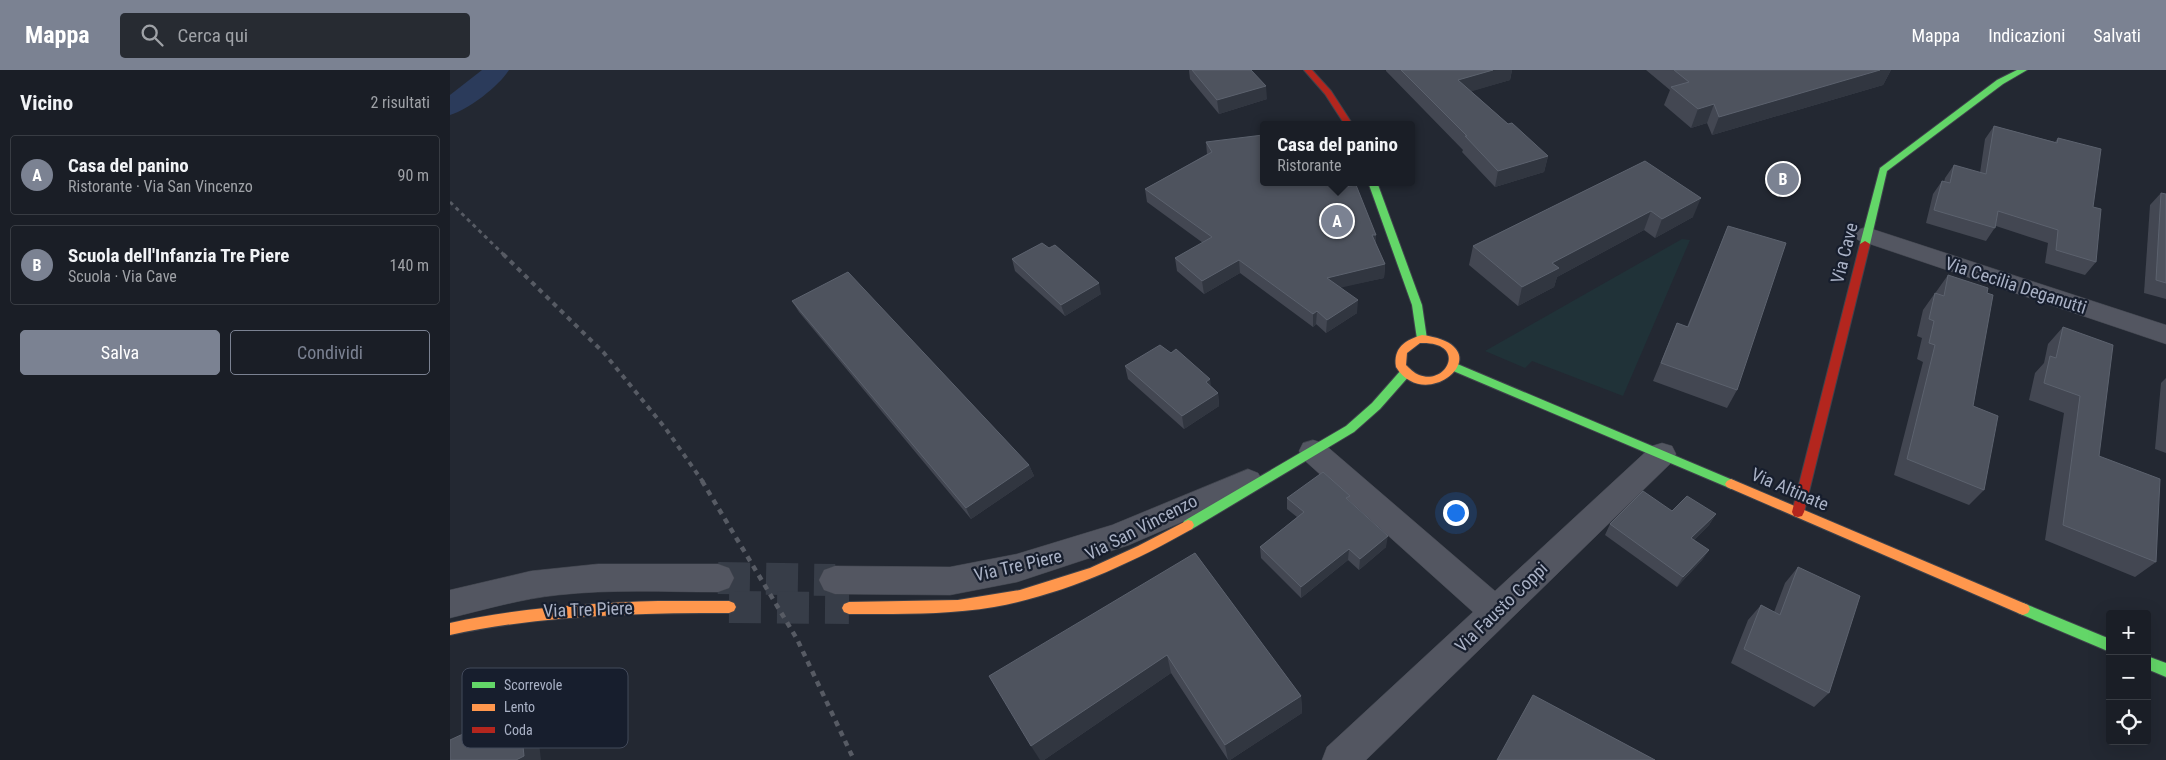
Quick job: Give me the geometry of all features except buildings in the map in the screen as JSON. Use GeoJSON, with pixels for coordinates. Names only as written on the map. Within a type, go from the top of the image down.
{"type":"FeatureCollection","features":[{"type":"Feature","properties":{"kind":"street"},"geometry":{"type":"LineString","coordinates":[[1308,70],[1328,93],[1346,121]]}},
{"type":"Feature","properties":{"kind":"street","name":"Via Cave"},"geometry":{"type":"LineString","coordinates":[[1798,512],[1883,170],[2000,82],[2023,70]]}},
{"type":"Feature","properties":{"kind":"street"},"geometry":{"type":"LineString","coordinates":[[1373,186],[1418,305],[1422,338]]}},
{"type":"Feature","properties":{"kind":"street","name":"Via Cecilia Deganutti"},"geometry":{"type":"LineString","coordinates":[[1866,235],[2166,335]]}},
{"type":"Feature","properties":{"kind":"street"},"geometry":{"type":"LineString","coordinates":[[1422,338],[1441,342],[1448,346],[1454,353],[1455,367],[1443,378],[1433,380],[1418,379],[1406,372],[1399,360],[1402,348],[1414,340],[1422,338]]}},
{"type":"Feature","properties":{"kind":"street","name":"Via Altinate"},"geometry":{"type":"LineString","coordinates":[[1455,367],[2106,644]]}},
{"type":"Feature","properties":{"kind":"street","name":"Via San Vincenzo"},"geometry":{"type":"LineString","coordinates":[[848,608],[911,608],[962,605],[1015,597],[1084,576],[1159,540],[1343,434],[1384,398],[1406,372]]}},
{"type":"Feature","properties":{"kind":"street"},"geometry":{"type":"LineString","coordinates":[[1314,451],[1496,612]]}},
{"type":"Feature","properties":{"kind":"street","name":"Via Fausto Coppi"},"geometry":{"type":"LineString","coordinates":[[1340,760],[1662,454]]}},
{"type":"Feature","properties":{"kind":"street","name":"Via Tre Piere"},"geometry":{"type":"LineString","coordinates":[[834,580],[950,581],[1017,568],[1118,536],[1205,498],[1276,471]]}},
{"type":"Feature","properties":{"kind":"street","name":"Via Tre Piere"},"geometry":{"type":"LineString","coordinates":[[450,604],[497,592],[557,581],[621,578],[718,578]]}},
{"type":"Feature","properties":{"kind":"street","name":"Via Tre Piere"},"geometry":{"type":"LineString","coordinates":[[450,630],[485,619],[576,607],[729,607]]}},
{"type":"Feature","properties":{"kind":"street"},"geometry":{"type":"LineString","coordinates":[[2151,664],[2166,670]]}},
{"type":"Feature","properties":{"kind":"shaded area"},"geometry":{"type":"Polygon","coordinates":[[[1682,239],[1690,240],[1623,396],[1532,361],[1525,368],[1485,351],[1682,239]]]}},
{"type":"Feature","properties":{"kind":"waterway"},"geometry":{"type":"LineString","coordinates":[[450,107],[497,70]]}},
{"type":"Feature","properties":{"kind":"tunnel"},"geometry":{"type":"LineString","coordinates":[[718,578],[835,580]]}},
{"type":"Feature","properties":{"kind":"tunnel"},"geometry":{"type":"LineString","coordinates":[[729,607],[849,608]]}},
{"type":"Feature","properties":{"kind":"railway"},"geometry":{"type":"LineString","coordinates":[[450,202],[504,255]]}},
{"type":"Feature","properties":{"kind":"railway"},"geometry":{"type":"LineString","coordinates":[[503,254],[604,353],[666,429],[703,482]]}},
{"type":"Feature","properties":{"kind":"railway"},"geometry":{"type":"LineString","coordinates":[[702,481],[797,639],[854,760]]}},
{"type":"Feature","properties":{"kind":"traffic: fast"},"geometry":{"type":"LineString","coordinates":[[1865,244],[1883,170],[2000,82],[2023,70]]}},
{"type":"Feature","properties":{"kind":"traffic: fast"},"geometry":{"type":"LineString","coordinates":[[1373,186],[1417,305],[1422,339]]}},
{"type":"Feature","properties":{"kind":"traffic: fast"},"geometry":{"type":"LineString","coordinates":[[1455,367],[1731,484]]}},
{"type":"Feature","properties":{"kind":"traffic: fast"},"geometry":{"type":"LineString","coordinates":[[1188,525],[1350,429],[1376,406],[1406,372]]}},
{"type":"Feature","properties":{"kind":"traffic: fast"},"geometry":{"type":"LineString","coordinates":[[2023,609],[2106,644]]}},
{"type":"Feature","properties":{"kind":"traffic: fast"},"geometry":{"type":"LineString","coordinates":[[2151,664],[2166,670]]}},
{"type":"Feature","properties":{"kind":"traffic: slow"},"geometry":{"type":"LineString","coordinates":[[1422,339],[1442,343],[1451,348],[1455,355],[1454,362],[1451,369],[1445,375],[1427,381],[1417,379],[1401,367],[1400,356],[1404,348],[1422,339]]}},
{"type":"Feature","properties":{"kind":"traffic: slow"},"geometry":{"type":"LineString","coordinates":[[1731,484],[2023,609]]}},
{"type":"Feature","properties":{"kind":"traffic: slow"},"geometry":{"type":"LineString","coordinates":[[849,608],[922,608],[994,601],[1020,596],[1094,572],[1142,550],[1188,525]]}},
{"type":"Feature","properties":{"kind":"traffic: slow"},"geometry":{"type":"LineString","coordinates":[[450,629],[519,616],[588,609],[729,607]]}},
{"type":"Feature","properties":{"kind":"traffic: jam"},"geometry":{"type":"LineString","coordinates":[[1308,70],[1328,93],[1346,121]]}},
{"type":"Feature","properties":{"kind":"traffic: jam"},"geometry":{"type":"LineString","coordinates":[[1798,512],[1865,244]]}},
{"type":"Feature","properties":{"kind":"place","name":"Scuola dell'Infanzia Tre Piere"},"geometry":{"type":"Point","coordinates":[1783,179]}},
{"type":"Feature","properties":{"kind":"place","name":"Casa del panino"},"geometry":{"type":"Point","coordinates":[1337,221]}}]}
